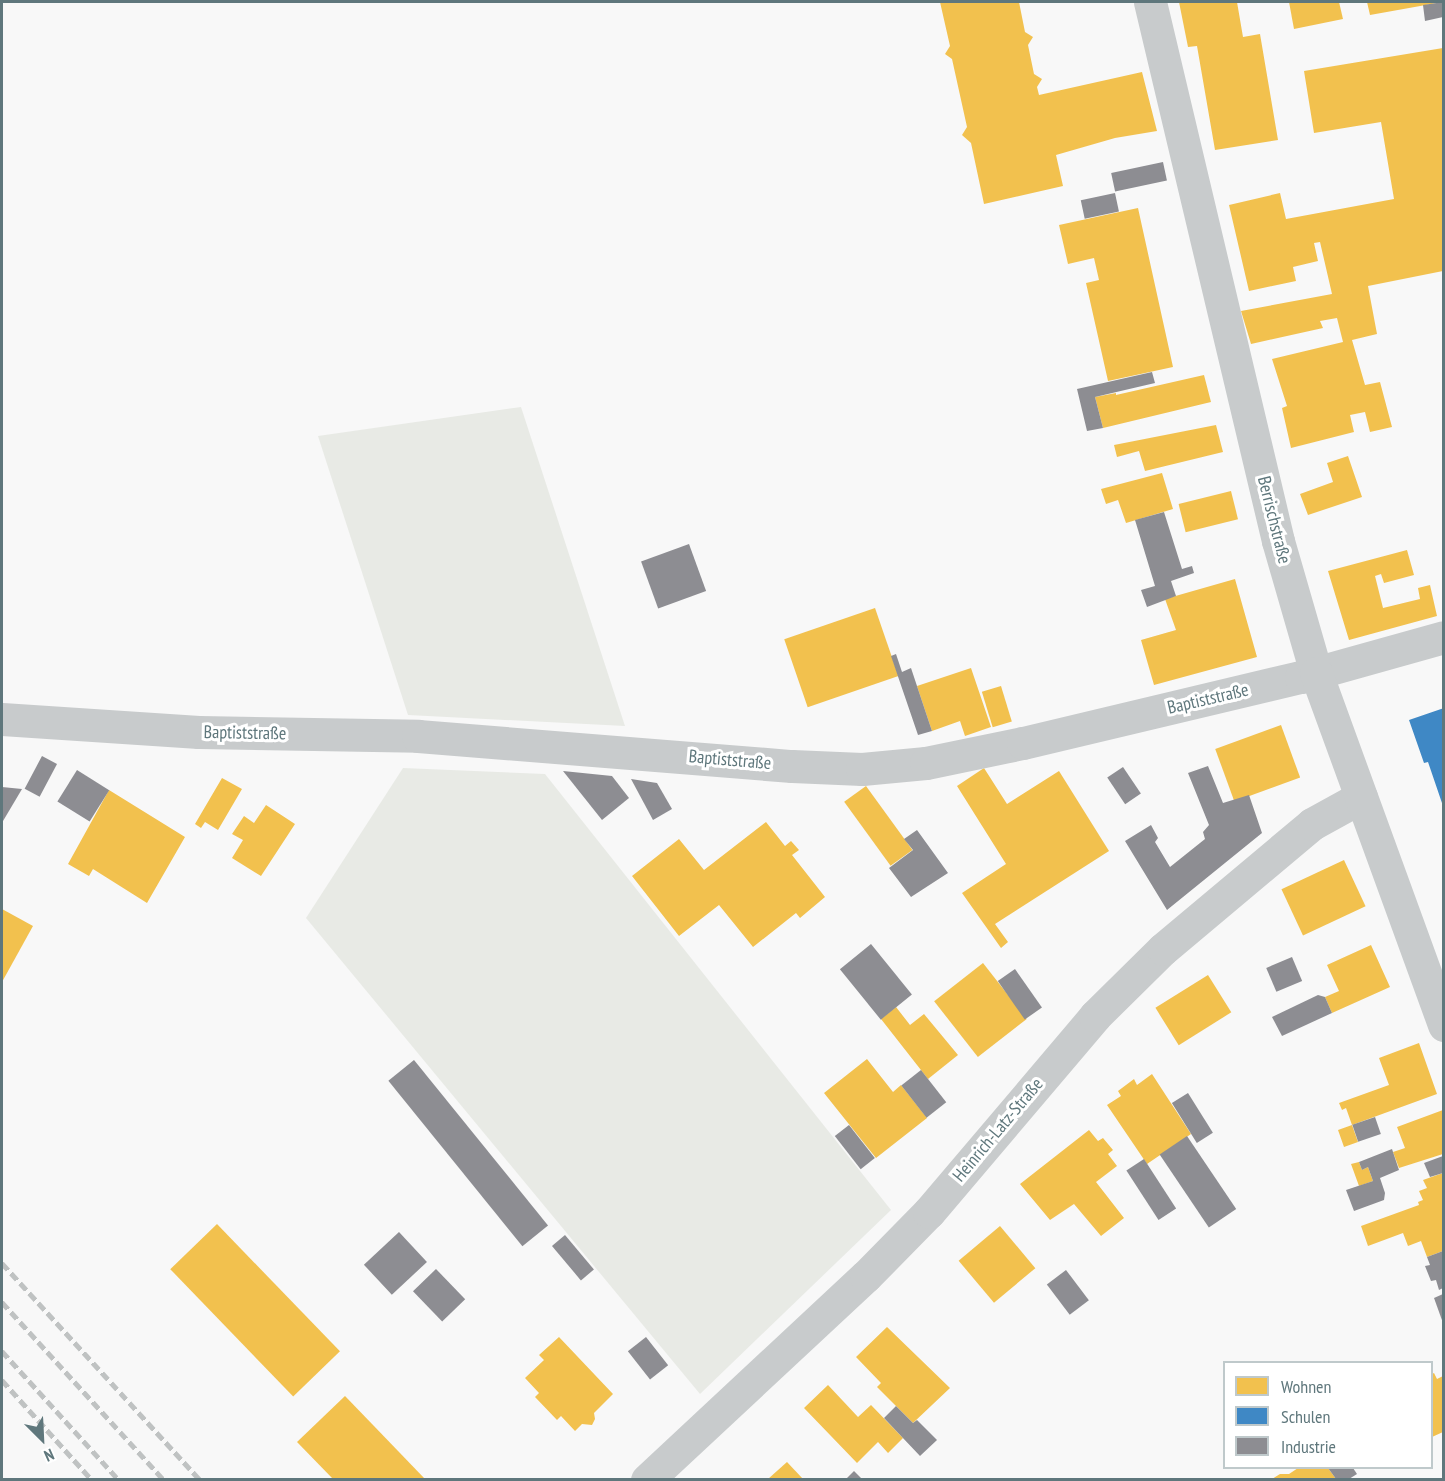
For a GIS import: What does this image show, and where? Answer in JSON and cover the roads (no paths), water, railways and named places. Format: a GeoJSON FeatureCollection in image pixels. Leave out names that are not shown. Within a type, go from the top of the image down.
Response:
{"type":"FeatureCollection","features":[{"type":"Feature","properties":{"kind":"street","name":"Berrischstraße"},"geometry":{"type":"LineString","coordinates":[[1150,2],[1278,541],[1316,673],[1443,1025]]}},
{"type":"Feature","properties":{"kind":"street","name":"Baptiststraße"},"geometry":{"type":"LineString","coordinates":[[2,719],[199,732],[418,736],[862,769],[926,763],[1023,743],[1316,673],[1443,638]]}},
{"type":"Feature","properties":{"kind":"street","name":"Heinrich-Latz-Straße"},"geometry":{"type":"LineString","coordinates":[[647,1479],[866,1276],[914,1228],[1095,1016],[1163,949],[1312,824],[1361,797]]}},
{"type":"Feature","properties":{"kind":"railway"},"geometry":{"type":"LineString","coordinates":[[2,1263],[200,1480]]}},
{"type":"Feature","properties":{"kind":"railway"},"geometry":{"type":"LineString","coordinates":[[2,1302],[164,1480]]}},
{"type":"Feature","properties":{"kind":"railway"},"geometry":{"type":"LineString","coordinates":[[2,1351],[119,1480]]}},
{"type":"Feature","properties":{"kind":"railway"},"geometry":{"type":"LineString","coordinates":[[2,1380],[92,1480]]}}]}
